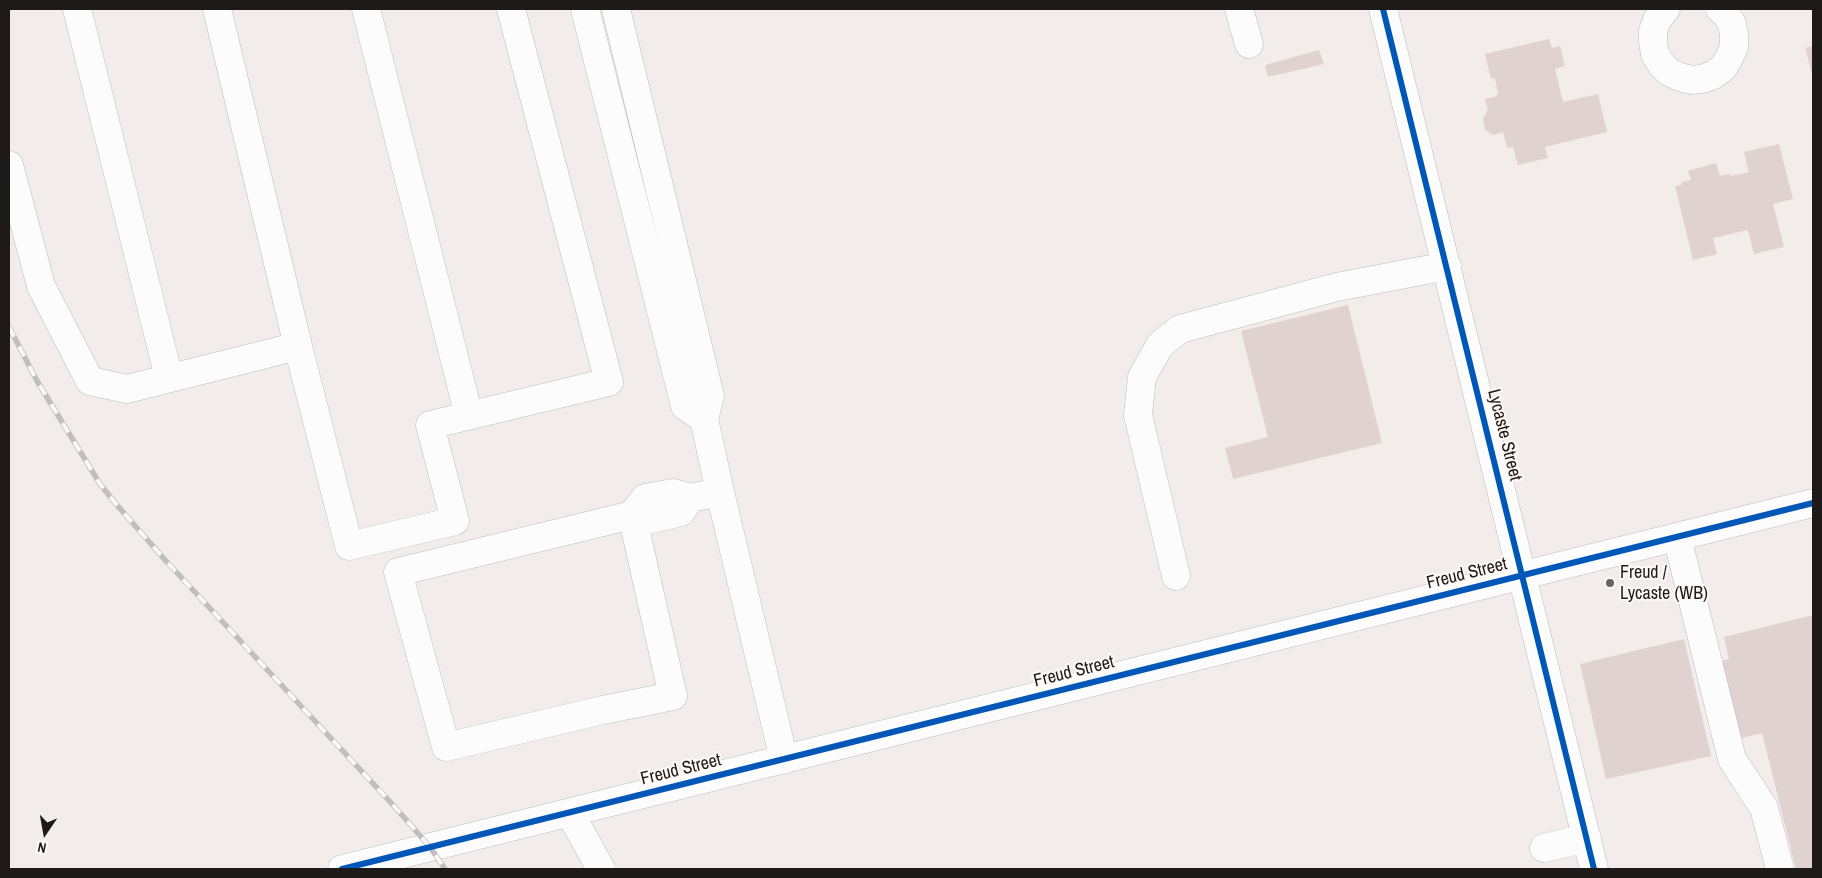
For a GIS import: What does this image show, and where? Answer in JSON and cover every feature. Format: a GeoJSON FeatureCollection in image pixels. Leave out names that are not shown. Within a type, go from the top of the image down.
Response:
{"type":"FeatureCollection","features":[{"type":"Feature","properties":{"kind":"street"},"geometry":{"type":"LineString","coordinates":[[77,9],[169,378]]}},
{"type":"Feature","properties":{"kind":"street"},"geometry":{"type":"LineString","coordinates":[[217,9],[298,346],[349,546],[455,521],[430,425],[609,382],[511,9]]}},
{"type":"Feature","properties":{"kind":"street"},"geometry":{"type":"LineString","coordinates":[[366,9],[469,416]]}},
{"type":"Feature","properties":{"kind":"street"},"geometry":{"type":"LineString","coordinates":[[586,9],[685,406],[704,419]]}},
{"type":"Feature","properties":{"kind":"street"},"geometry":{"type":"LineString","coordinates":[[616,9],[710,396],[704,419],[784,760]]}},
{"type":"Feature","properties":{"kind":"street"},"geometry":{"type":"LineString","coordinates":[[1239,9],[1249,44]]}},
{"type":"Feature","properties":{"kind":"street","name":"Lycaste Street"},"geometry":{"type":"LineString","coordinates":[[1383,9],[1594,869]]}},
{"type":"Feature","properties":{"kind":"street"},"geometry":{"type":"LineString","coordinates":[[1666,9],[1657,20],[1653,31],[1652,42],[1655,54],[1669,72],[1691,80],[1714,75],[1723,68],[1734,47],[1732,24],[1726,14],[1720,9]]}},
{"type":"Feature","properties":{"kind":"street"},"geometry":{"type":"LineString","coordinates":[[9,165],[40,286],[90,381],[126,389],[298,346]]}},
{"type":"Feature","properties":{"kind":"street"},"geometry":{"type":"LineString","coordinates":[[1176,576],[1138,415],[1142,377],[1160,345],[1180,329],[1337,287],[1446,266]]}},
{"type":"Feature","properties":{"kind":"street"},"geometry":{"type":"LineString","coordinates":[[632,514],[673,696],[603,710],[446,747],[398,572],[632,514],[647,520],[681,512],[690,498],[720,492]]}},
{"type":"Feature","properties":{"kind":"street","name":"Freud Street"},"geometry":{"type":"LineString","coordinates":[[342,869],[1813,503]]}},
{"type":"Feature","properties":{"kind":"street"},"geometry":{"type":"LineString","coordinates":[[1677,537],[1732,759],[1764,808],[1780,869]]}},
{"type":"Feature","properties":{"kind":"street"},"geometry":{"type":"LineString","coordinates":[[570,813],[601,869]]}},
{"type":"Feature","properties":{"kind":"street"},"geometry":{"type":"LineString","coordinates":[[1544,848],[1587,838]]}},
{"type":"Feature","properties":{"kind":"building"},"geometry":{"type":"Polygon","coordinates":[[[1549,39],[1552,48],[1560,46],[1565,66],[1555,69],[1563,102],[1598,94],[1607,132],[1545,147],[1548,158],[1518,165],[1513,147],[1507,148],[1503,132],[1493,135],[1485,130],[1483,118],[1488,110],[1485,99],[1495,97],[1498,93],[1495,78],[1491,79],[1485,54],[1549,39]]]}},
{"type":"Feature","properties":{"kind":"building"},"geometry":{"type":"Polygon","coordinates":[[[1813,46],[1813,77],[1805,48],[1813,46]]]}},
{"type":"Feature","properties":{"kind":"building"},"geometry":{"type":"Polygon","coordinates":[[[1319,50],[1324,64],[1268,77],[1265,65],[1319,50]]]}},
{"type":"Feature","properties":{"kind":"building"},"geometry":{"type":"Polygon","coordinates":[[[1779,144],[1793,199],[1773,204],[1784,247],[1754,254],[1748,230],[1713,238],[1717,254],[1693,260],[1675,186],[1691,180],[1688,171],[1716,163],[1720,176],[1729,174],[1731,176],[1749,172],[1744,152],[1779,144]]]}},
{"type":"Feature","properties":{"kind":"building"},"geometry":{"type":"Polygon","coordinates":[[[1348,305],[1382,443],[1233,479],[1225,448],[1268,437],[1241,331],[1348,305]]]}},
{"type":"Feature","properties":{"kind":"building"},"geometry":{"type":"Polygon","coordinates":[[[1813,615],[1813,869],[1796,869],[1762,733],[1738,739],[1719,662],[1729,659],[1724,637],[1813,615]]]}},
{"type":"Feature","properties":{"kind":"building"},"geometry":{"type":"Polygon","coordinates":[[[1684,639],[1711,756],[1606,779],[1580,664],[1684,639]]]}},
{"type":"Feature","properties":{"kind":"railway"},"geometry":{"type":"LineString","coordinates":[[9,327],[37,381],[100,484],[116,504],[166,561],[394,806],[430,847],[445,869]]}},
{"type":"Feature","properties":{"kind":"cycle path"},"geometry":{"type":"LineString","coordinates":[[1383,9],[1594,869]]}},
{"type":"Feature","properties":{"kind":"cycle path"},"geometry":{"type":"LineString","coordinates":[[342,869],[1813,503]]}},
{"type":"Feature","properties":{"kind":"place","name":"Freud / Lycaste (WB)"},"geometry":{"type":"Point","coordinates":[1610,583]}}]}
